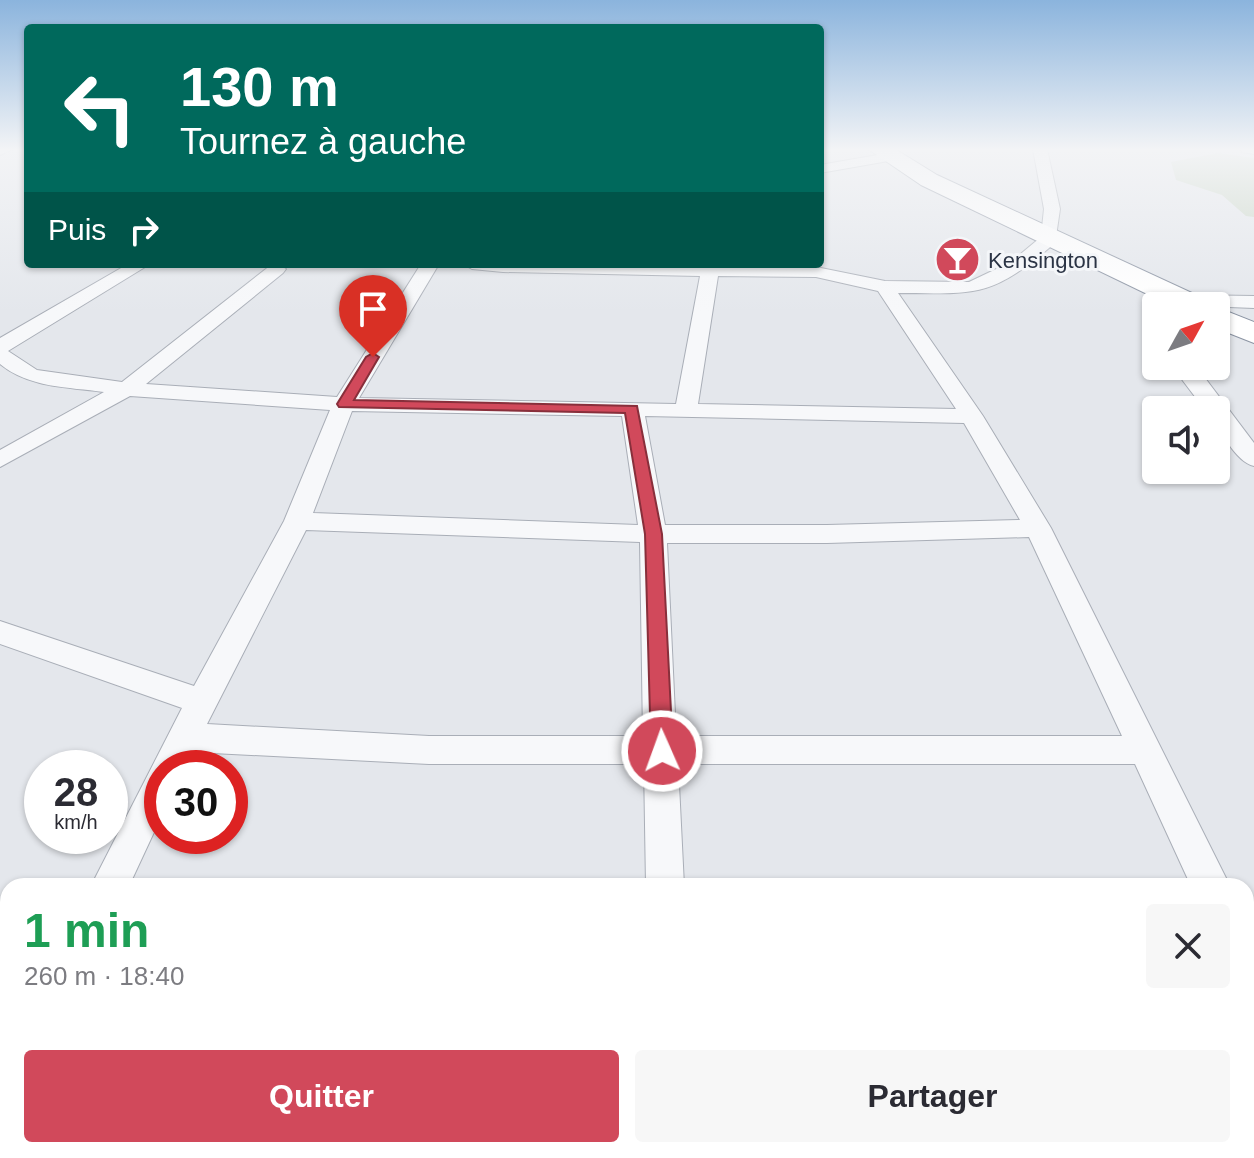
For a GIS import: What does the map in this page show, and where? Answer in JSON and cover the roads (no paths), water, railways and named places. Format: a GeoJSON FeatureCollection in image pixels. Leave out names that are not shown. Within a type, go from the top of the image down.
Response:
{"type":"FeatureCollection","features":[{"type":"Feature","properties":{"kind":"highway"},"geometry":{"type":"LineString","coordinates":[[982,203],[1166,292]]}},
{"type":"Feature","properties":{"kind":"street"},"geometry":{"type":"LineString","coordinates":[[574,268],[816,272],[885,287],[969,288],[985,284],[1062,244],[1051,203]]}},
{"type":"Feature","properties":{"kind":"street"},"geometry":{"type":"LineString","coordinates":[[0,347],[134,268]]}},
{"type":"Feature","properties":{"kind":"street"},"geometry":{"type":"LineString","coordinates":[[176,750],[297,521],[344,404],[428,268]]}},
{"type":"Feature","properties":{"kind":"street"},"geometry":{"type":"LineString","coordinates":[[0,460],[126,389],[277,269]]}},
{"type":"Feature","properties":{"kind":"street"},"geometry":{"type":"LineString","coordinates":[[686,410],[710,272]]}},
{"type":"Feature","properties":{"kind":"street"},"geometry":{"type":"LineString","coordinates":[[885,287],[972,416],[1038,528],[1207,878]]}},
{"type":"Feature","properties":{"kind":"street"},"geometry":{"type":"LineString","coordinates":[[1230,303],[1254,302]]}},
{"type":"Feature","properties":{"kind":"street"},"geometry":{"type":"LineString","coordinates":[[0,354],[32,376],[126,389],[344,404],[972,416]]}},
{"type":"Feature","properties":{"kind":"street"},"geometry":{"type":"LineString","coordinates":[[1193,380],[1205,396]]}},
{"type":"Feature","properties":{"kind":"street"},"geometry":{"type":"LineString","coordinates":[[632,409],[653,534],[665,878]]}},
{"type":"Feature","properties":{"kind":"street"},"geometry":{"type":"LineString","coordinates":[[1230,428],[1254,459]]}},
{"type":"Feature","properties":{"kind":"street"},"geometry":{"type":"LineString","coordinates":[[297,521],[653,534],[827,534],[1038,528]]}},
{"type":"Feature","properties":{"kind":"street"},"geometry":{"type":"LineString","coordinates":[[0,632],[199,701]]}},
{"type":"Feature","properties":{"kind":"street"},"geometry":{"type":"LineString","coordinates":[[182,737],[429,750],[1146,750]]}},
{"type":"Feature","properties":{"kind":"street"},"geometry":{"type":"LineString","coordinates":[[114,878],[144,815]]}},
{"type":"Feature","properties":{"kind":"place","name":"Kensington"},"geometry":{"type":"Point","coordinates":[957,260]}}]}
